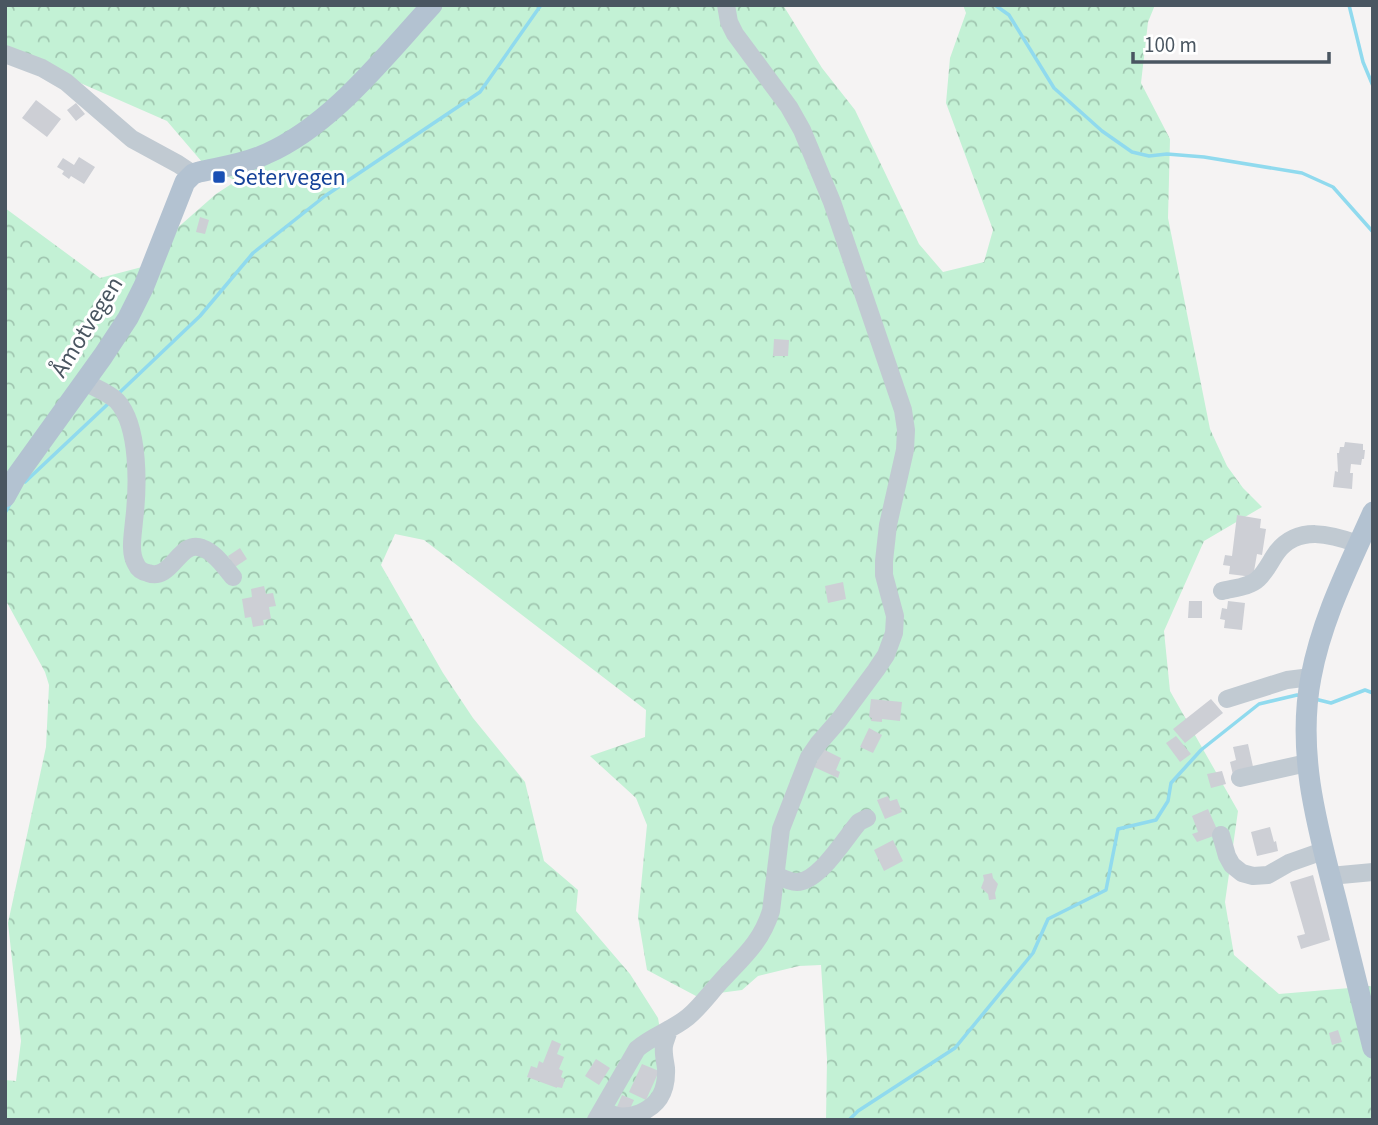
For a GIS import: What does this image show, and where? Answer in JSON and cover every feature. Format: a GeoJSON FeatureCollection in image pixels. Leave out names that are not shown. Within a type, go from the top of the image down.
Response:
{"type":"FeatureCollection","features":[{"type":"Feature","properties":{"kind":"main road"},"geometry":{"type":"LineString","coordinates":[[193,174],[264,155],[302,135],[332,110],[432,5]]}},
{"type":"Feature","properties":{"kind":"main road","name":"Åmotvegen"},"geometry":{"type":"LineString","coordinates":[[5,497],[16,477],[85,382],[132,311],[181,190],[193,174]]}},
{"type":"Feature","properties":{"kind":"main road"},"geometry":{"type":"LineString","coordinates":[[1373,512],[1323,627],[1309,692],[1306,735],[1307,763],[1323,851],[1373,1048]]}},
{"type":"Feature","properties":{"kind":"street"},"geometry":{"type":"LineString","coordinates":[[670,1030],[664,1049],[666,1080],[657,1103],[643,1112],[624,1118],[599,1115],[637,1049],[670,1030],[695,1011],[758,940],[767,924],[782,829],[809,757],[876,670],[886,655],[894,633],[895,616],[884,575],[884,561],[888,525],[905,450],[903,410],[832,202],[802,130],[789,107],[735,34],[729,22],[726,5]]}},
{"type":"Feature","properties":{"kind":"street"},"geometry":{"type":"LineString","coordinates":[[5,54],[42,68],[66,82],[132,139],[193,174]]}},
{"type":"Feature","properties":{"kind":"street"},"geometry":{"type":"LineString","coordinates":[[85,382],[117,401],[129,423],[136,463],[137,494],[132,543],[134,561],[139,568],[146,573],[160,574],[190,547],[200,547],[212,554],[233,577]]}},
{"type":"Feature","properties":{"kind":"street"},"geometry":{"type":"LineString","coordinates":[[1222,591],[1252,583],[1260,578],[1279,550],[1298,536],[1324,534],[1358,544]]}},
{"type":"Feature","properties":{"kind":"street"},"geometry":{"type":"LineString","coordinates":[[1227,699],[1287,680],[1309,692]]}},
{"type":"Feature","properties":{"kind":"street"},"geometry":{"type":"LineString","coordinates":[[1240,778],[1307,763]]}},
{"type":"Feature","properties":{"kind":"street"},"geometry":{"type":"LineString","coordinates":[[776,875],[794,882],[809,879],[820,870],[859,822],[867,818]]}},
{"type":"Feature","properties":{"kind":"street"},"geometry":{"type":"LineString","coordinates":[[1221,835],[1227,856],[1233,865],[1242,873],[1253,876],[1268,875],[1289,863],[1323,851]]}},
{"type":"Feature","properties":{"kind":"street"},"geometry":{"type":"LineString","coordinates":[[1330,876],[1373,872]]}},
{"type":"Feature","properties":{"kind":"green space"},"geometry":{"type":"Polygon","coordinates":[[[5,5],[783,5],[822,68],[855,110],[919,244],[943,272],[984,262],[993,230],[946,103],[950,58],[966,13],[963,5],[1155,5],[1148,22],[1141,83],[1170,139],[1168,218],[1210,429],[1227,466],[1243,488],[1262,507],[1204,541],[1164,631],[1170,691],[1238,811],[1225,902],[1234,955],[1279,994],[1373,986],[1373,1120],[826,1120],[827,1059],[821,965],[799,966],[758,976],[742,990],[696,996],[647,970],[638,917],[647,825],[636,798],[590,756],[645,737],[646,710],[424,540],[395,534],[381,565],[443,673],[473,718],[525,782],[544,861],[578,890],[576,911],[630,974],[658,1018],[666,1064],[647,1120],[5,1120],[5,1080],[16,1081],[21,1041],[8,923],[46,747],[49,685],[45,672],[5,599],[5,208],[100,278],[161,262],[175,230],[216,194],[236,181],[202,162],[167,121],[5,50],[5,5]]]}},
{"type":"Feature","properties":{"kind":"building"},"geometry":{"type":"Polygon","coordinates":[[[36,100],[61,119],[47,137],[22,118],[36,100]]]}},
{"type":"Feature","properties":{"kind":"building"},"geometry":{"type":"Polygon","coordinates":[[[76,103],[85,114],[76,121],[67,110],[76,103]]]}},
{"type":"Feature","properties":{"kind":"building"},"geometry":{"type":"Polygon","coordinates":[[[79,157],[95,167],[84,184],[71,176],[69,179],[62,174],[64,171],[57,167],[63,158],[74,165],[79,157]]]}},
{"type":"Feature","properties":{"kind":"building"},"geometry":{"type":"Polygon","coordinates":[[[200,217],[209,220],[205,234],[196,232],[200,217]]]}},
{"type":"Feature","properties":{"kind":"building"},"geometry":{"type":"Polygon","coordinates":[[[774,339],[789,340],[788,356],[773,356],[774,339]]]}},
{"type":"Feature","properties":{"kind":"building"},"geometry":{"type":"Polygon","coordinates":[[[1345,442],[1363,444],[1365,450],[1361,465],[1351,464],[1352,489],[1333,487],[1335,471],[1338,472],[1337,453],[1340,447],[1344,447],[1345,442]]]}},
{"type":"Feature","properties":{"kind":"building"},"geometry":{"type":"Polygon","coordinates":[[[1237,515],[1261,519],[1260,528],[1266,529],[1262,555],[1257,554],[1253,577],[1229,574],[1230,566],[1223,565],[1225,555],[1232,556],[1237,515]]]}},
{"type":"Feature","properties":{"kind":"building"},"geometry":{"type":"Polygon","coordinates":[[[240,548],[247,559],[235,567],[228,556],[240,548]]]}},
{"type":"Feature","properties":{"kind":"building"},"geometry":{"type":"Polygon","coordinates":[[[843,582],[846,599],[828,603],[825,586],[843,582]]]}},
{"type":"Feature","properties":{"kind":"building"},"geometry":{"type":"Polygon","coordinates":[[[264,586],[266,594],[273,593],[276,606],[269,607],[271,619],[263,620],[264,625],[253,627],[251,617],[245,618],[242,599],[252,597],[251,589],[264,586]]]}},
{"type":"Feature","properties":{"kind":"building"},"geometry":{"type":"Polygon","coordinates":[[[1189,601],[1202,601],[1202,618],[1188,618],[1189,601]]]}},
{"type":"Feature","properties":{"kind":"building"},"geometry":{"type":"Polygon","coordinates":[[[1228,601],[1245,603],[1242,630],[1224,628],[1225,620],[1220,619],[1222,608],[1227,609],[1228,601]]]}},
{"type":"Feature","properties":{"kind":"building"},"geometry":{"type":"Polygon","coordinates":[[[871,699],[902,702],[900,721],[871,721],[871,699]]]}},
{"type":"Feature","properties":{"kind":"building"},"geometry":{"type":"Polygon","coordinates":[[[1211,699],[1223,713],[1185,743],[1173,729],[1211,699]]]}},
{"type":"Feature","properties":{"kind":"building"},"geometry":{"type":"Polygon","coordinates":[[[869,728],[882,735],[873,753],[860,747],[869,728]]]}},
{"type":"Feature","properties":{"kind":"building"},"geometry":{"type":"Polygon","coordinates":[[[1176,736],[1191,754],[1180,762],[1166,743],[1176,736]]]}},
{"type":"Feature","properties":{"kind":"building"},"geometry":{"type":"Polygon","coordinates":[[[1248,744],[1254,771],[1233,775],[1230,762],[1236,760],[1233,747],[1248,744]]]}},
{"type":"Feature","properties":{"kind":"building"},"geometry":{"type":"Polygon","coordinates":[[[823,749],[841,758],[836,770],[840,772],[838,778],[814,767],[823,749]]]}},
{"type":"Feature","properties":{"kind":"building"},"geometry":{"type":"Polygon","coordinates":[[[1222,771],[1226,784],[1211,788],[1207,774],[1222,771]]]}},
{"type":"Feature","properties":{"kind":"building"},"geometry":{"type":"Polygon","coordinates":[[[888,796],[890,801],[897,799],[902,812],[885,819],[877,800],[888,796]]]}},
{"type":"Feature","properties":{"kind":"building"},"geometry":{"type":"Polygon","coordinates":[[[1208,809],[1219,834],[1197,842],[1192,834],[1198,832],[1192,816],[1208,809]]]}},
{"type":"Feature","properties":{"kind":"building"},"geometry":{"type":"Polygon","coordinates":[[[1270,827],[1278,851],[1257,856],[1251,832],[1270,827]]]}},
{"type":"Feature","properties":{"kind":"building"},"geometry":{"type":"Polygon","coordinates":[[[893,840],[903,861],[884,871],[874,850],[893,840]]]}},
{"type":"Feature","properties":{"kind":"building"},"geometry":{"type":"Polygon","coordinates":[[[992,873],[998,884],[996,899],[989,900],[988,894],[981,888],[983,875],[992,873]]]}},
{"type":"Feature","properties":{"kind":"building"},"geometry":{"type":"Polygon","coordinates":[[[1313,875],[1330,940],[1301,949],[1297,936],[1305,934],[1290,882],[1313,875]]]}},
{"type":"Feature","properties":{"kind":"building"},"geometry":{"type":"Polygon","coordinates":[[[1338,1030],[1342,1042],[1332,1045],[1329,1033],[1338,1030]]]}},
{"type":"Feature","properties":{"kind":"building"},"geometry":{"type":"Polygon","coordinates":[[[552,1040],[561,1044],[557,1054],[564,1057],[559,1069],[563,1071],[561,1077],[565,1079],[562,1088],[527,1077],[531,1066],[537,1068],[539,1061],[543,1063],[552,1040]]]}},
{"type":"Feature","properties":{"kind":"building"},"geometry":{"type":"Polygon","coordinates":[[[596,1059],[610,1068],[599,1085],[585,1076],[596,1059]]]}},
{"type":"Feature","properties":{"kind":"building"},"geometry":{"type":"Polygon","coordinates":[[[642,1064],[659,1071],[646,1100],[629,1092],[642,1064]]]}},
{"type":"Feature","properties":{"kind":"building"},"geometry":{"type":"Polygon","coordinates":[[[622,1095],[634,1100],[628,1113],[617,1107],[622,1095]]]}},
{"type":"Feature","properties":{"kind":"waterway"},"geometry":{"type":"LineString","coordinates":[[117,395],[200,316],[253,253],[325,196],[480,92],[541,5]]}},
{"type":"Feature","properties":{"kind":"waterway"},"geometry":{"type":"LineString","coordinates":[[995,5],[1009,15],[1054,88],[1102,131],[1132,152],[1149,156],[1167,154],[1204,157],[1302,173],[1333,187],[1373,232]]}},
{"type":"Feature","properties":{"kind":"waterway"},"geometry":{"type":"LineString","coordinates":[[1349,5],[1363,62],[1373,86]]}},
{"type":"Feature","properties":{"kind":"waterway"},"geometry":{"type":"LineString","coordinates":[[25,482],[109,403]]}},
{"type":"Feature","properties":{"kind":"waterway"},"geometry":{"type":"LineString","coordinates":[[5,513],[11,502]]}},
{"type":"Feature","properties":{"kind":"waterway"},"geometry":{"type":"LineString","coordinates":[[1315,699],[1331,703],[1365,690],[1373,693]]}},
{"type":"Feature","properties":{"kind":"waterway"},"geometry":{"type":"LineString","coordinates":[[849,1120],[858,1111],[955,1048],[1033,953],[1048,919],[1106,890],[1118,829],[1156,820],[1168,801],[1171,783],[1201,750],[1259,704],[1301,696]]}},
{"type":"Feature","properties":{"kind":"place","name":"Setervegen"},"geometry":{"type":"Point","coordinates":[219,177]}}]}
